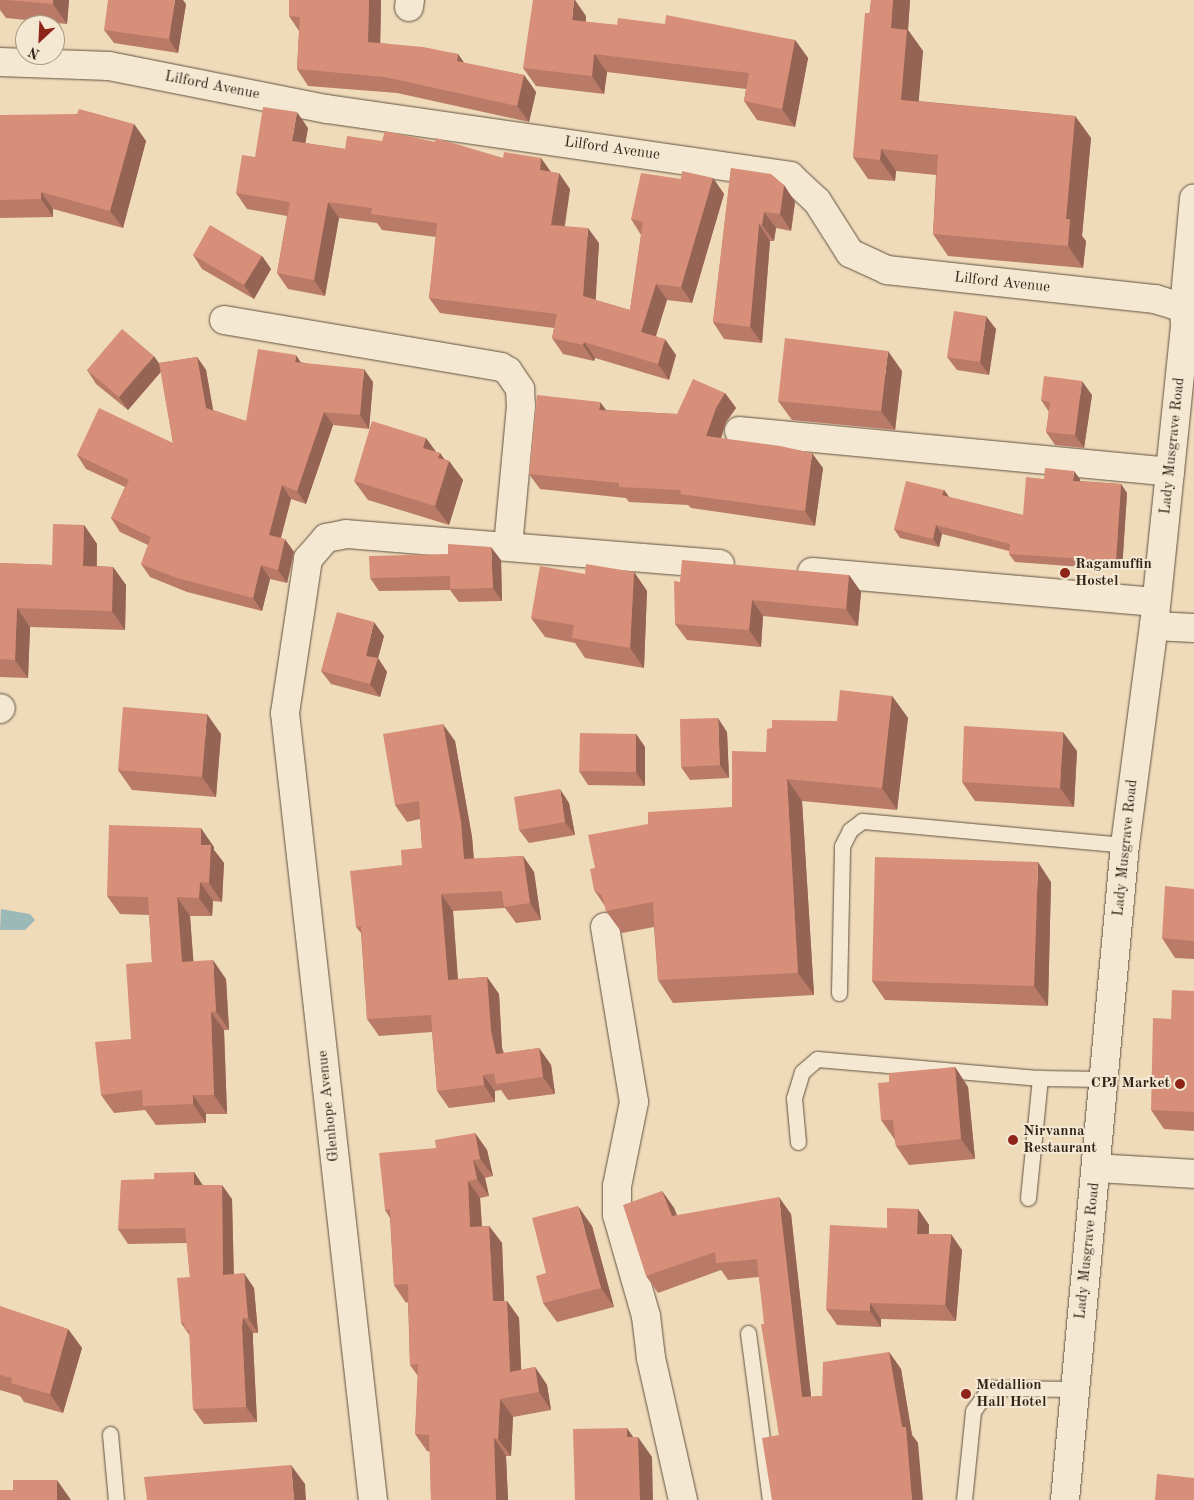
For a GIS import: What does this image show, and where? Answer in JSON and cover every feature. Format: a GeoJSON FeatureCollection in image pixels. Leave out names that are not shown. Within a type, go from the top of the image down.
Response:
{"type":"FeatureCollection","features":[{"type":"Feature","properties":{"kind":"street","name":"Lilford Avenue"},"geometry":{"type":"LineString","coordinates":[[0,62],[109,66],[327,108],[790,176],[817,201],[850,253],[887,270],[1155,299],[1188,320]]}},
{"type":"Feature","properties":{"kind":"street","name":"Lady Musgrave Road"},"geometry":{"type":"LineString","coordinates":[[1066,1500],[1125,845],[1155,614],[1188,320],[1194,198]]}},
{"type":"Feature","properties":{"kind":"street"},"geometry":{"type":"LineString","coordinates":[[224,320],[501,367],[508,371],[520,389],[520,406],[508,545]]}},
{"type":"Feature","properties":{"kind":"street"},"geometry":{"type":"LineString","coordinates":[[739,431],[1170,472]]}},
{"type":"Feature","properties":{"kind":"street","name":"Glenhope Avenue"},"geometry":{"type":"LineString","coordinates":[[373,1500],[285,713],[308,559],[326,538],[346,534],[508,545],[744,566]]}},
{"type":"Feature","properties":{"kind":"street"},"geometry":{"type":"LineString","coordinates":[[783,569],[1155,614],[1194,628]]}},
{"type":"Feature","properties":{"kind":"street"},"geometry":{"type":"LineString","coordinates":[[605,927],[634,1102],[617,1186],[617,1215],[646,1316],[683,1500]]}},
{"type":"Feature","properties":{"kind":"street"},"geometry":{"type":"LineString","coordinates":[[1096,1168],[1194,1174]]}},
{"type":"Feature","properties":{"kind":"lane"},"geometry":{"type":"LineString","coordinates":[[839,993],[842,846],[850,830],[862,821],[1125,845]]}},
{"type":"Feature","properties":{"kind":"lane"},"geometry":{"type":"LineString","coordinates":[[798,1142],[794,1098],[802,1072],[817,1059],[1040,1078],[1104,1079]]}},
{"type":"Feature","properties":{"kind":"lane"},"geometry":{"type":"LineString","coordinates":[[1028,1198],[1040,1078]]}},
{"type":"Feature","properties":{"kind":"lane"},"geometry":{"type":"LineString","coordinates":[[748,1333],[770,1500]]}},
{"type":"Feature","properties":{"kind":"lane"},"geometry":{"type":"LineString","coordinates":[[964,1500],[973,1411],[990,1388],[1075,1389]]}},
{"type":"Feature","properties":{"kind":"lane"},"geometry":{"type":"LineString","coordinates":[[110,1434],[116,1500]]}},
{"type":"Feature","properties":{"kind":"water"},"geometry":{"type":"Polygon","coordinates":[[[1,909],[30,914],[35,920],[25,930],[0,930],[1,909]]]}},
{"type":"Feature","properties":{"kind":"building"},"geometry":{"type":"Polygon","coordinates":[[[6,0],[53,0],[53,4],[6,0]]]}},
{"type":"Feature","properties":{"kind":"building"},"geometry":{"type":"Polygon","coordinates":[[[108,0],[175,0],[169,39],[104,30],[108,0]]]}},
{"type":"Feature","properties":{"kind":"building"},"geometry":{"type":"Polygon","coordinates":[[[289,0],[369,0],[368,42],[423,47],[458,54],[457,61],[524,75],[517,106],[385,77],[297,69],[300,17],[289,16],[289,0]]]}},
{"type":"Feature","properties":{"kind":"building"},"geometry":{"type":"Polygon","coordinates":[[[533,0],[574,0],[572,20],[617,25],[618,18],[665,24],[666,15],[795,40],[782,109],[744,101],[749,73],[594,54],[592,76],[523,68],[533,0]]]}},
{"type":"Feature","properties":{"kind":"building"},"geometry":{"type":"Polygon","coordinates":[[[871,0],[893,0],[891,28],[907,30],[901,100],[1075,116],[1066,219],[1070,219],[1068,246],[933,234],[938,155],[881,149],[880,160],[853,157],[865,13],[870,13],[871,0]]]}},
{"type":"Feature","properties":{"kind":"building"},"geometry":{"type":"Polygon","coordinates":[[[263,107],[297,112],[292,141],[345,149],[347,136],[382,141],[385,131],[435,142],[436,138],[503,158],[504,152],[541,158],[540,170],[559,173],[551,225],[588,228],[583,296],[630,310],[643,222],[631,219],[641,173],[681,179],[682,171],[713,178],[681,287],[656,284],[641,332],[665,339],[658,364],[584,342],[583,345],[552,338],[557,314],[429,298],[437,223],[371,214],[372,208],[328,202],[314,280],[277,273],[290,202],[236,193],[242,155],[255,157],[263,107]]]}},
{"type":"Feature","properties":{"kind":"building"},"geometry":{"type":"Polygon","coordinates":[[[79,109],[134,124],[110,211],[41,192],[41,199],[0,200],[0,115],[77,114],[79,109]]]}},
{"type":"Feature","properties":{"kind":"building"},"geometry":{"type":"Polygon","coordinates":[[[731,168],[771,174],[784,185],[780,214],[764,212],[762,225],[759,224],[750,327],[713,322],[731,168]]]}},
{"type":"Feature","properties":{"kind":"building"},"geometry":{"type":"Polygon","coordinates":[[[210,225],[262,256],[244,285],[193,255],[210,225]]]}},
{"type":"Feature","properties":{"kind":"building"},"geometry":{"type":"Polygon","coordinates":[[[954,311],[986,316],[980,362],[947,357],[954,311]]]}},
{"type":"Feature","properties":{"kind":"building"},"geometry":{"type":"Polygon","coordinates":[[[122,329],[154,356],[119,397],[87,370],[122,329]]]}},
{"type":"Feature","properties":{"kind":"building"},"geometry":{"type":"Polygon","coordinates":[[[785,338],[888,351],[881,411],[778,401],[785,338]]]}},
{"type":"Feature","properties":{"kind":"building"},"geometry":{"type":"Polygon","coordinates":[[[258,349],[296,355],[295,362],[364,369],[360,415],[324,412],[297,491],[282,485],[269,535],[285,539],[278,570],[261,565],[253,598],[177,578],[141,564],[151,537],[111,518],[129,480],[77,455],[99,408],[173,443],[159,363],[197,357],[206,408],[246,421],[258,349]]]}},
{"type":"Feature","properties":{"kind":"building"},"geometry":{"type":"Polygon","coordinates":[[[1044,376],[1082,381],[1075,435],[1046,432],[1050,402],[1041,400],[1044,376]]]}},
{"type":"Feature","properties":{"kind":"building"},"geometry":{"type":"Polygon","coordinates":[[[693,379],[725,393],[716,408],[706,436],[780,446],[812,453],[805,511],[680,494],[681,490],[619,487],[619,483],[529,474],[537,395],[600,402],[599,410],[677,414],[693,379]]]}},
{"type":"Feature","properties":{"kind":"building"},"geometry":{"type":"Polygon","coordinates":[[[372,421],[426,438],[423,448],[440,453],[438,458],[449,461],[435,506],[354,481],[372,421]]]}},
{"type":"Feature","properties":{"kind":"building"},"geometry":{"type":"Polygon","coordinates":[[[1045,468],[1074,471],[1073,481],[1121,484],[1116,561],[1009,554],[1010,544],[936,525],[933,539],[894,529],[906,481],[944,490],[942,495],[1023,515],[1026,477],[1044,479],[1045,468]]]}},
{"type":"Feature","properties":{"kind":"building"},"geometry":{"type":"Polygon","coordinates":[[[53,524],[84,525],[83,566],[113,567],[112,611],[17,608],[15,660],[0,659],[0,563],[52,565],[53,524]]]}},
{"type":"Feature","properties":{"kind":"building"},"geometry":{"type":"Polygon","coordinates":[[[448,544],[491,547],[493,588],[450,589],[450,576],[370,578],[369,556],[448,554],[448,544]]]}},
{"type":"Feature","properties":{"kind":"building"},"geometry":{"type":"Polygon","coordinates":[[[682,560],[849,575],[846,609],[752,600],[749,630],[675,624],[674,581],[680,582],[682,560]]]}},
{"type":"Feature","properties":{"kind":"building"},"geometry":{"type":"Polygon","coordinates":[[[586,564],[634,572],[630,648],[572,638],[574,625],[531,618],[540,566],[585,574],[586,564]]]}},
{"type":"Feature","properties":{"kind":"building"},"geometry":{"type":"Polygon","coordinates":[[[337,612],[374,622],[366,656],[378,658],[370,684],[321,671],[337,612]]]}},
{"type":"Feature","properties":{"kind":"building"},"geometry":{"type":"Polygon","coordinates":[[[840,690],[892,696],[882,788],[787,779],[798,973],[658,980],[653,902],[606,911],[602,895],[594,890],[590,869],[595,868],[588,835],[648,824],[648,812],[732,807],[732,751],[766,752],[767,729],[772,728],[772,720],[837,721],[840,690]]]}},
{"type":"Feature","properties":{"kind":"building"},"geometry":{"type":"Polygon","coordinates":[[[123,707],[207,714],[202,777],[118,770],[123,707]]]}},
{"type":"Feature","properties":{"kind":"building"},"geometry":{"type":"Polygon","coordinates":[[[718,718],[720,765],[681,767],[680,719],[718,718]]]}},
{"type":"Feature","properties":{"kind":"building"},"geometry":{"type":"Polygon","coordinates":[[[443,724],[461,821],[464,859],[523,856],[530,903],[504,907],[502,891],[441,894],[448,980],[487,977],[491,1031],[496,1054],[539,1048],[543,1077],[496,1084],[494,1073],[483,1075],[484,1085],[437,1091],[431,1015],[367,1019],[361,926],[356,927],[350,871],[402,865],[401,850],[422,848],[419,801],[395,805],[383,734],[443,724]]]}},
{"type":"Feature","properties":{"kind":"building"},"geometry":{"type":"Polygon","coordinates":[[[964,726],[1063,732],[1060,788],[962,782],[964,726]]]}},
{"type":"Feature","properties":{"kind":"building"},"geometry":{"type":"Polygon","coordinates":[[[580,733],[636,734],[636,772],[579,771],[580,733]]]}},
{"type":"Feature","properties":{"kind":"building"},"geometry":{"type":"Polygon","coordinates":[[[560,789],[565,822],[519,830],[514,797],[560,789]]]}},
{"type":"Feature","properties":{"kind":"building"},"geometry":{"type":"Polygon","coordinates":[[[109,825],[201,828],[201,845],[211,845],[209,883],[200,882],[199,898],[177,897],[182,962],[213,960],[216,1011],[211,1012],[214,1095],[193,1095],[193,1104],[143,1106],[142,1090],[101,1095],[95,1042],[131,1039],[126,964],[152,962],[148,897],[107,896],[109,825]]]}},
{"type":"Feature","properties":{"kind":"building"},"geometry":{"type":"Polygon","coordinates":[[[875,857],[1038,862],[1034,986],[872,981],[875,857]]]}},
{"type":"Feature","properties":{"kind":"building"},"geometry":{"type":"Polygon","coordinates":[[[1165,886],[1194,889],[1194,941],[1162,938],[1165,886]]]}},
{"type":"Feature","properties":{"kind":"building"},"geometry":{"type":"Polygon","coordinates":[[[1172,990],[1194,991],[1194,1112],[1151,1110],[1153,1018],[1171,1019],[1172,990]]]}},
{"type":"Feature","properties":{"kind":"building"},"geometry":{"type":"Polygon","coordinates":[[[955,1067],[961,1139],[896,1146],[893,1120],[881,1120],[878,1083],[889,1082],[889,1073],[955,1067]]]}},
{"type":"Feature","properties":{"kind":"building"},"geometry":{"type":"Polygon","coordinates":[[[475,1133],[480,1159],[473,1160],[477,1179],[468,1181],[470,1227],[489,1226],[493,1301],[507,1301],[510,1372],[535,1367],[539,1392],[500,1399],[498,1439],[494,1438],[496,1500],[431,1500],[429,1435],[415,1434],[418,1364],[410,1365],[408,1284],[394,1285],[390,1209],[385,1210],[379,1153],[436,1148],[435,1140],[475,1133]]]}},
{"type":"Feature","properties":{"kind":"building"},"geometry":{"type":"Polygon","coordinates":[[[194,1172],[194,1185],[222,1185],[223,1275],[244,1273],[248,1318],[243,1318],[242,1327],[246,1407],[193,1409],[189,1330],[185,1330],[184,1323],[181,1323],[177,1278],[190,1277],[185,1228],[118,1229],[121,1180],[154,1179],[154,1173],[194,1172]]]}},
{"type":"Feature","properties":{"kind":"building"},"geometry":{"type":"Polygon","coordinates":[[[662,1191],[672,1216],[779,1197],[802,1397],[822,1396],[823,1362],[889,1352],[902,1427],[906,1427],[912,1500],[772,1500],[762,1438],[779,1435],[761,1324],[764,1324],[757,1259],[716,1263],[715,1252],[646,1276],[623,1205],[662,1191]]]}},
{"type":"Feature","properties":{"kind":"building"},"geometry":{"type":"Polygon","coordinates":[[[578,1206],[601,1288],[543,1303],[536,1276],[546,1273],[532,1218],[578,1206]]]}},
{"type":"Feature","properties":{"kind":"building"},"geometry":{"type":"Polygon","coordinates":[[[887,1208],[918,1209],[917,1234],[951,1234],[945,1305],[870,1303],[870,1311],[826,1309],[830,1225],[887,1228],[887,1208]]]}},
{"type":"Feature","properties":{"kind":"building"},"geometry":{"type":"Polygon","coordinates":[[[0,1306],[68,1329],[50,1394],[11,1383],[12,1378],[0,1375],[0,1306]]]}},
{"type":"Feature","properties":{"kind":"building"},"geometry":{"type":"Polygon","coordinates":[[[627,1428],[627,1437],[638,1437],[640,1500],[575,1500],[573,1429],[627,1428]]]}},
{"type":"Feature","properties":{"kind":"building"},"geometry":{"type":"Polygon","coordinates":[[[291,1465],[294,1500],[147,1500],[144,1477],[291,1465]]]}},
{"type":"Feature","properties":{"kind":"building"},"geometry":{"type":"Polygon","coordinates":[[[1157,1474],[1194,1478],[1194,1500],[1155,1500],[1157,1474]]]}},
{"type":"Feature","properties":{"kind":"building"},"geometry":{"type":"Polygon","coordinates":[[[13,1480],[57,1480],[57,1500],[0,1500],[0,1490],[13,1490],[13,1480]]]}},
{"type":"Feature","properties":{"kind":"place","name":"Ragamuffin Hostel"},"geometry":{"type":"Point","coordinates":[1065,573]}},
{"type":"Feature","properties":{"kind":"place","name":"CPJ Market"},"geometry":{"type":"Point","coordinates":[1180,1084]}},
{"type":"Feature","properties":{"kind":"place","name":"Nirvanna Restaurant"},"geometry":{"type":"Point","coordinates":[1013,1140]}},
{"type":"Feature","properties":{"kind":"place","name":"Medallion Hall Hotel"},"geometry":{"type":"Point","coordinates":[966,1394]}}]}
